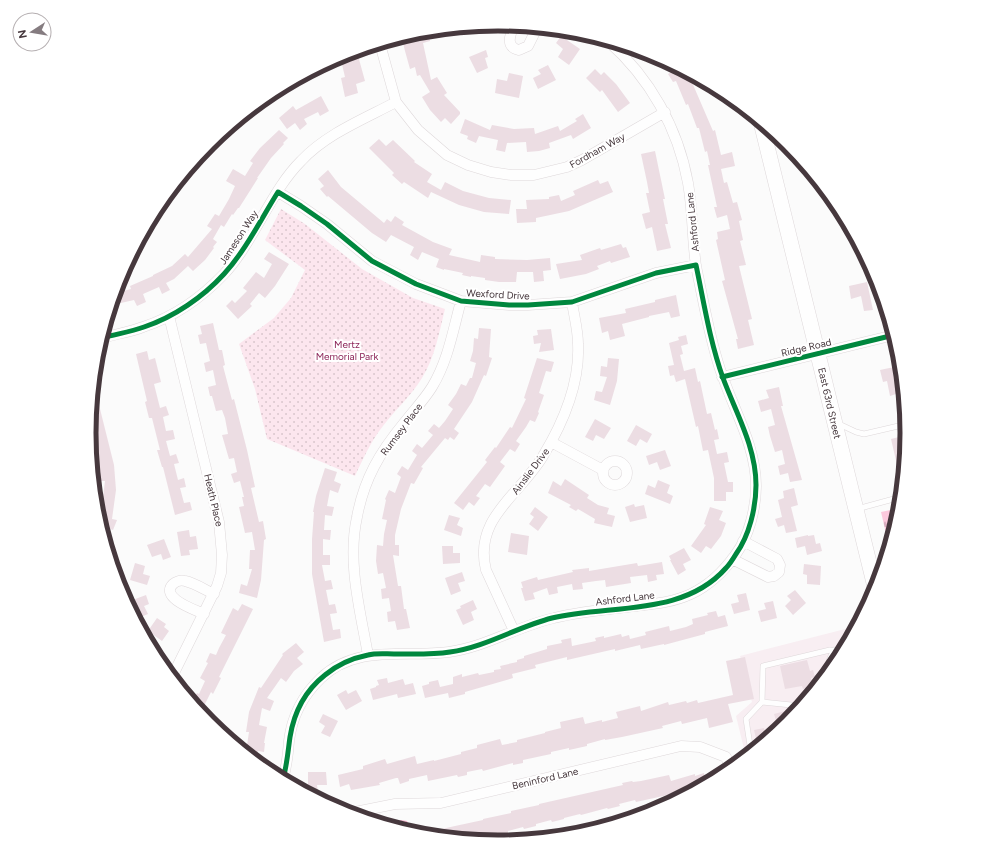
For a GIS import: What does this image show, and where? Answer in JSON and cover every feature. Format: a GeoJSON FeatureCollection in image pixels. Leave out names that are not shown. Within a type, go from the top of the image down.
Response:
{"type":"FeatureCollection","features":[{"type":"Feature","properties":{"kind":"main road","name":"East 63rd Street"},"geometry":{"type":"LineString","coordinates":[[764,131],[873,579]]}},
{"type":"Feature","properties":{"kind":"street"},"geometry":{"type":"LineString","coordinates":[[512,32],[509,43],[513,48],[519,50],[528,46],[535,33]]}},
{"type":"Feature","properties":{"kind":"street","name":"Ashford Lane"},"geometry":{"type":"LineString","coordinates":[[284,773],[288,759],[291,732],[297,710],[304,698],[320,679],[340,665],[368,655],[423,655],[449,652],[476,646],[533,624],[571,614],[667,602],[682,598],[699,590],[712,581],[726,568],[740,548],[746,534],[755,499],[755,470],[747,439],[722,376],[705,311],[696,265],[691,204],[687,177],[682,158],[665,112],[638,72],[616,48]]}},
{"type":"Feature","properties":{"kind":"street","name":"Fordham Way"},"geometry":{"type":"LineString","coordinates":[[381,49],[396,102],[418,130],[447,155],[481,169],[511,175],[534,175],[566,167],[582,160],[665,112]]}},
{"type":"Feature","properties":{"kind":"street","name":"Jameson Way"},"geometry":{"type":"LineString","coordinates":[[108,336],[144,327],[169,316],[200,296],[224,273],[239,255],[284,180],[302,159],[320,144],[342,130],[396,102]]}},
{"type":"Feature","properties":{"kind":"street","name":"Wexford Drive"},"geometry":{"type":"LineString","coordinates":[[278,192],[327,224],[372,261],[416,284],[461,301],[509,305],[572,302],[656,273],[696,265]]}},
{"type":"Feature","properties":{"kind":"street","name":"Rumsey Place"},"geometry":{"type":"LineString","coordinates":[[368,655],[356,584],[353,556],[356,518],[361,498],[382,450],[432,388],[449,347],[461,301]]}},
{"type":"Feature","properties":{"kind":"street","name":"Ainslie Drive"},"geometry":{"type":"LineString","coordinates":[[514,631],[486,570],[484,560],[484,541],[492,521],[542,458],[551,442],[570,397],[577,371],[578,343],[572,302]]}},
{"type":"Feature","properties":{"kind":"street","name":"Heath Place"},"geometry":{"type":"LineString","coordinates":[[169,316],[221,533],[222,555],[221,573],[214,594],[175,671]]}},
{"type":"Feature","properties":{"kind":"street","name":"Ridge Road"},"geometry":{"type":"LineString","coordinates":[[722,376],[889,336]]}},
{"type":"Feature","properties":{"kind":"street"},"geometry":{"type":"LineString","coordinates":[[551,442],[604,470]]}},
{"type":"Feature","properties":{"kind":"street"},"geometry":{"type":"LineString","coordinates":[[732,559],[768,577],[774,576],[779,572],[780,565],[777,559],[743,541]]}},
{"type":"Feature","properties":{"kind":"street"},"geometry":{"type":"LineString","coordinates":[[204,614],[177,602],[171,593],[172,584],[184,580],[214,594]]}},
{"type":"Feature","properties":{"kind":"street","name":"Beninford Lane"},"geometry":{"type":"LineString","coordinates":[[361,811],[396,804],[440,803],[682,746],[700,747],[726,757],[728,763]]}},
{"type":"Feature","properties":{"kind":"lane"},"geometry":{"type":"LineString","coordinates":[[834,422],[864,434],[900,426]]}},
{"type":"Feature","properties":{"kind":"lane"},"geometry":{"type":"LineString","coordinates":[[856,509],[895,499]]}},
{"type":"Feature","properties":{"kind":"lane"},"geometry":{"type":"LineString","coordinates":[[830,661],[834,650]]}},
{"type":"Feature","properties":{"kind":"lane"},"geometry":{"type":"LineString","coordinates":[[750,746],[746,719],[762,702],[763,666],[834,650]]}},
{"type":"Feature","properties":{"kind":"lane"},"geometry":{"type":"LineString","coordinates":[[762,702],[794,705]]}},
{"type":"Feature","properties":{"kind":"shaded area"},"geometry":{"type":"Polygon","coordinates":[[[850,628],[833,656],[801,698],[764,735],[744,751],[736,716],[752,702],[740,656],[850,628]]]}},
{"type":"Feature","properties":{"kind":"shaded area"},"geometry":{"type":"Polygon","coordinates":[[[401,820],[407,821],[409,824],[398,822],[401,820]]]}},
{"type":"Feature","properties":{"kind":"green space","name":"Mertz Memorial Park"},"geometry":{"type":"Polygon","coordinates":[[[281,209],[305,224],[362,269],[413,298],[445,309],[436,345],[422,378],[379,432],[355,476],[267,439],[255,389],[239,344],[274,318],[291,298],[305,270],[265,240],[281,209]]]}},
{"type":"Feature","properties":{"kind":"green space"},"geometry":{"type":"Polygon","coordinates":[[[893,509],[887,537],[881,512],[893,509]]]}},
{"type":"Feature","properties":{"kind":"building"},"geometry":{"type":"Polygon","coordinates":[[[561,36],[580,49],[569,65],[558,57],[563,49],[556,43],[561,36]]]}},
{"type":"Feature","properties":{"kind":"building"},"geometry":{"type":"Polygon","coordinates":[[[429,37],[430,41],[423,43],[431,80],[437,77],[447,93],[444,95],[460,112],[451,124],[445,118],[441,122],[430,110],[422,97],[430,92],[420,75],[417,76],[415,67],[410,69],[403,43],[429,37]]]}},
{"type":"Feature","properties":{"kind":"building"},"geometry":{"type":"Polygon","coordinates":[[[486,50],[488,57],[485,58],[488,68],[477,73],[469,57],[486,50]]]}},
{"type":"Feature","properties":{"kind":"building"},"geometry":{"type":"Polygon","coordinates":[[[358,56],[365,81],[356,84],[358,93],[345,97],[341,78],[345,77],[342,63],[358,56]]]}},
{"type":"Feature","properties":{"kind":"building"},"geometry":{"type":"Polygon","coordinates":[[[548,65],[556,80],[538,89],[533,78],[541,74],[538,70],[548,65]]]}},
{"type":"Feature","properties":{"kind":"building"},"geometry":{"type":"Polygon","coordinates":[[[595,69],[601,75],[604,72],[616,84],[630,103],[618,112],[602,90],[600,92],[586,78],[595,69]]]}},
{"type":"Feature","properties":{"kind":"building"},"geometry":{"type":"Polygon","coordinates":[[[673,71],[691,80],[713,131],[715,130],[721,155],[732,152],[735,166],[721,169],[724,183],[727,182],[733,203],[737,202],[742,220],[739,221],[743,240],[740,241],[746,265],[739,266],[752,319],[748,320],[754,345],[738,349],[736,339],[738,339],[722,281],[725,280],[716,240],[718,239],[717,232],[730,229],[727,215],[717,218],[714,207],[717,207],[708,165],[710,165],[707,151],[705,152],[699,128],[697,128],[688,104],[686,105],[676,81],[673,82],[668,74],[673,71]]]}},
{"type":"Feature","properties":{"kind":"building"},"geometry":{"type":"Polygon","coordinates":[[[509,73],[523,76],[519,98],[495,93],[497,79],[507,81],[509,73]]]}},
{"type":"Feature","properties":{"kind":"building"},"geometry":{"type":"Polygon","coordinates":[[[321,96],[329,111],[320,116],[318,112],[304,119],[307,124],[300,130],[295,123],[287,129],[279,118],[293,106],[296,110],[321,96]]]}},
{"type":"Feature","properties":{"kind":"building"},"geometry":{"type":"Polygon","coordinates":[[[583,114],[591,128],[573,139],[571,135],[549,143],[550,148],[539,151],[527,152],[526,142],[507,143],[505,152],[496,150],[498,140],[479,136],[476,143],[467,139],[468,136],[460,133],[465,119],[490,130],[492,125],[514,129],[534,128],[535,134],[558,126],[560,131],[577,121],[575,119],[583,114]]]}},
{"type":"Feature","properties":{"kind":"building"},"geometry":{"type":"Polygon","coordinates":[[[279,130],[288,138],[257,178],[239,208],[233,215],[232,214],[224,227],[221,225],[213,239],[217,242],[205,260],[193,271],[188,266],[174,279],[166,283],[170,290],[162,294],[159,287],[143,294],[146,302],[137,306],[134,300],[118,304],[123,291],[131,289],[130,286],[172,266],[185,254],[188,257],[212,229],[207,226],[215,214],[219,216],[229,199],[235,186],[226,181],[233,169],[245,176],[253,163],[250,161],[260,148],[279,130]]]}},
{"type":"Feature","properties":{"kind":"building"},"geometry":{"type":"Polygon","coordinates":[[[379,139],[386,146],[393,140],[415,161],[414,162],[432,174],[427,182],[441,190],[445,182],[463,191],[489,198],[511,200],[509,214],[484,212],[459,205],[431,192],[428,198],[404,182],[402,184],[392,175],[394,173],[369,148],[379,139]]]}},
{"type":"Feature","properties":{"kind":"building"},"geometry":{"type":"Polygon","coordinates":[[[655,151],[665,199],[663,199],[668,224],[665,224],[671,248],[657,251],[652,227],[646,229],[642,214],[650,212],[646,193],[649,193],[641,154],[655,151]]]}},
{"type":"Feature","properties":{"kind":"building"},"geometry":{"type":"Polygon","coordinates":[[[202,161],[192,176],[180,188],[202,161]]]}},
{"type":"Feature","properties":{"kind":"building"},"geometry":{"type":"Polygon","coordinates":[[[328,170],[341,187],[384,223],[387,219],[391,222],[395,216],[404,222],[402,225],[433,242],[452,249],[449,255],[480,262],[481,255],[495,257],[495,259],[527,260],[550,258],[551,270],[543,271],[544,281],[534,282],[533,272],[517,272],[516,282],[499,282],[485,280],[485,278],[462,275],[463,273],[436,267],[439,259],[422,252],[418,260],[410,255],[414,247],[391,235],[386,242],[372,233],[328,196],[327,197],[320,189],[324,186],[318,179],[328,170]]]}},
{"type":"Feature","properties":{"kind":"building"},"geometry":{"type":"Polygon","coordinates":[[[598,180],[600,184],[608,181],[613,192],[569,211],[536,218],[536,222],[517,223],[516,209],[527,209],[526,200],[549,199],[549,197],[559,195],[561,201],[575,195],[573,191],[598,180]]]}},
{"type":"Feature","properties":{"kind":"building"},"geometry":{"type":"Polygon","coordinates":[[[621,244],[623,248],[626,247],[630,257],[611,263],[610,261],[597,266],[599,269],[586,274],[560,279],[556,264],[582,260],[580,255],[600,248],[601,250],[621,244]]]}},
{"type":"Feature","properties":{"kind":"building"},"geometry":{"type":"Polygon","coordinates":[[[269,252],[289,264],[275,286],[265,298],[259,293],[250,304],[252,306],[238,319],[226,306],[232,300],[235,303],[247,291],[243,288],[256,272],[264,278],[272,264],[264,259],[269,252]]]}},
{"type":"Feature","properties":{"kind":"building"},"geometry":{"type":"Polygon","coordinates":[[[867,282],[873,310],[864,311],[861,296],[851,299],[849,286],[867,282]]]}},
{"type":"Feature","properties":{"kind":"building"},"geometry":{"type":"Polygon","coordinates":[[[676,295],[680,316],[671,318],[669,312],[622,324],[625,336],[610,340],[608,331],[602,333],[599,318],[626,313],[625,309],[676,295]]]}},
{"type":"Feature","properties":{"kind":"building"},"geometry":{"type":"Polygon","coordinates":[[[213,323],[219,350],[222,350],[225,365],[223,366],[232,400],[234,399],[247,450],[255,487],[251,488],[259,522],[263,521],[266,539],[264,540],[261,580],[257,598],[239,593],[241,584],[247,586],[252,569],[249,569],[250,550],[255,550],[252,532],[245,533],[239,507],[244,506],[242,497],[244,497],[240,481],[234,483],[231,474],[237,472],[234,458],[229,459],[222,435],[228,434],[225,418],[222,410],[216,411],[212,396],[210,396],[208,387],[216,385],[213,370],[206,372],[204,363],[210,361],[206,343],[200,344],[198,335],[202,334],[200,326],[213,323]]]}},
{"type":"Feature","properties":{"kind":"building"},"geometry":{"type":"Polygon","coordinates":[[[479,328],[491,329],[489,357],[492,358],[486,376],[484,375],[472,402],[454,429],[459,433],[454,440],[450,437],[448,440],[445,438],[421,467],[423,468],[414,484],[411,483],[401,509],[395,535],[395,545],[399,545],[399,556],[393,555],[398,586],[401,586],[404,609],[406,609],[410,628],[397,630],[395,621],[388,622],[387,612],[391,611],[389,598],[382,599],[381,589],[386,588],[383,573],[378,574],[376,561],[377,545],[383,546],[387,520],[382,519],[385,499],[389,490],[395,493],[401,477],[397,474],[402,466],[408,470],[417,455],[412,451],[417,444],[422,448],[433,435],[428,431],[434,424],[439,428],[445,421],[453,409],[448,405],[461,384],[466,386],[470,378],[472,378],[476,363],[470,361],[473,351],[474,338],[478,339],[479,328]]]}},
{"type":"Feature","properties":{"kind":"building"},"geometry":{"type":"Polygon","coordinates":[[[551,329],[554,350],[539,352],[541,343],[534,344],[533,336],[538,335],[537,330],[551,329]]]}},
{"type":"Feature","properties":{"kind":"building"},"geometry":{"type":"Polygon","coordinates":[[[686,335],[688,344],[681,346],[683,354],[680,355],[684,371],[695,368],[698,382],[700,381],[707,414],[711,413],[715,430],[717,429],[719,439],[714,440],[717,454],[727,452],[729,462],[724,463],[728,482],[733,482],[733,492],[726,492],[726,501],[714,501],[714,478],[708,450],[703,451],[698,426],[696,427],[685,379],[676,382],[674,375],[670,376],[668,366],[674,365],[669,343],[679,340],[678,337],[686,335]]]}},
{"type":"Feature","properties":{"kind":"building"},"geometry":{"type":"Polygon","coordinates":[[[147,351],[149,360],[155,358],[161,382],[154,384],[160,408],[166,406],[169,415],[163,417],[166,431],[173,430],[175,439],[166,441],[170,456],[176,454],[179,463],[174,464],[178,480],[184,478],[186,487],[180,488],[184,503],[190,502],[192,510],[175,515],[163,467],[157,450],[160,450],[152,418],[149,418],[145,402],[147,401],[136,354],[147,351]]]}},
{"type":"Feature","properties":{"kind":"building"},"geometry":{"type":"Polygon","coordinates":[[[537,358],[554,362],[551,372],[546,371],[539,393],[544,395],[535,422],[530,420],[516,441],[520,444],[515,452],[510,449],[500,462],[505,466],[490,487],[485,484],[476,496],[480,498],[474,506],[469,502],[463,510],[454,503],[487,462],[485,460],[495,447],[496,448],[510,427],[512,428],[526,399],[524,398],[537,358]]]}},
{"type":"Feature","properties":{"kind":"building"},"geometry":{"type":"Polygon","coordinates":[[[608,358],[619,359],[617,381],[610,405],[594,400],[596,391],[602,392],[607,377],[600,376],[601,366],[607,367],[608,358]]]}},
{"type":"Feature","properties":{"kind":"building"},"geometry":{"type":"Polygon","coordinates":[[[894,367],[898,393],[890,396],[887,381],[883,382],[880,370],[894,367]]]}},
{"type":"Feature","properties":{"kind":"building"},"geometry":{"type":"Polygon","coordinates":[[[779,387],[783,406],[781,406],[802,480],[790,482],[788,473],[780,475],[778,466],[785,464],[782,450],[775,452],[770,436],[768,427],[775,425],[771,409],[761,412],[758,401],[769,398],[766,390],[779,387]]]}},
{"type":"Feature","properties":{"kind":"building"},"geometry":{"type":"Polygon","coordinates":[[[98,400],[114,465],[116,490],[112,519],[117,520],[113,530],[108,528],[104,511],[102,497],[103,497],[105,481],[100,481],[97,459],[96,433],[98,400]]]}},
{"type":"Feature","properties":{"kind":"building"},"geometry":{"type":"Polygon","coordinates":[[[595,419],[611,428],[604,439],[596,435],[593,441],[585,437],[595,419]]]}},
{"type":"Feature","properties":{"kind":"building"},"geometry":{"type":"Polygon","coordinates":[[[636,425],[652,434],[647,443],[640,439],[636,446],[627,441],[636,425]]]}},
{"type":"Feature","properties":{"kind":"building"},"geometry":{"type":"Polygon","coordinates":[[[900,437],[899,471],[891,439],[900,437]]]}},
{"type":"Feature","properties":{"kind":"building"},"geometry":{"type":"Polygon","coordinates":[[[665,450],[671,466],[660,470],[657,462],[649,465],[646,456],[665,450]]]}},
{"type":"Feature","properties":{"kind":"building"},"geometry":{"type":"Polygon","coordinates":[[[325,468],[337,472],[334,481],[341,484],[338,493],[330,490],[327,506],[334,507],[332,516],[325,515],[324,530],[331,530],[330,540],[323,539],[323,555],[330,555],[330,565],[322,565],[325,581],[331,580],[333,589],[326,590],[329,605],[335,604],[337,613],[330,614],[333,630],[340,629],[341,638],[324,642],[312,574],[312,539],[313,512],[316,496],[325,468]]]}},
{"type":"Feature","properties":{"kind":"building"},"geometry":{"type":"Polygon","coordinates":[[[565,479],[589,495],[587,498],[598,505],[609,508],[607,514],[615,516],[612,527],[594,523],[595,519],[578,509],[576,511],[569,507],[571,505],[548,493],[553,481],[561,486],[565,479]]]}},
{"type":"Feature","properties":{"kind":"building"},"geometry":{"type":"Polygon","coordinates":[[[658,480],[670,485],[667,493],[673,496],[670,504],[645,494],[648,485],[655,488],[658,480]]]}},
{"type":"Feature","properties":{"kind":"building"},"geometry":{"type":"Polygon","coordinates":[[[794,488],[798,505],[791,507],[797,531],[786,533],[784,525],[778,527],[775,519],[782,517],[778,500],[784,498],[783,491],[794,488]]]}},
{"type":"Feature","properties":{"kind":"building"},"geometry":{"type":"Polygon","coordinates":[[[634,504],[635,507],[644,505],[647,518],[630,522],[625,507],[634,504]]]}},
{"type":"Feature","properties":{"kind":"building"},"geometry":{"type":"Polygon","coordinates":[[[535,507],[548,517],[538,531],[529,524],[534,517],[530,514],[535,507]]]}},
{"type":"Feature","properties":{"kind":"building"},"geometry":{"type":"Polygon","coordinates":[[[710,507],[723,511],[719,520],[726,523],[721,536],[711,549],[706,546],[701,553],[691,546],[706,525],[704,524],[710,507]]]}},
{"type":"Feature","properties":{"kind":"building"},"geometry":{"type":"Polygon","coordinates":[[[449,515],[460,518],[457,525],[463,528],[461,536],[444,530],[449,515]]]}},
{"type":"Feature","properties":{"kind":"building"},"geometry":{"type":"Polygon","coordinates":[[[189,530],[190,537],[196,536],[198,549],[189,550],[190,555],[181,556],[177,532],[189,530]]]}},
{"type":"Feature","properties":{"kind":"building"},"geometry":{"type":"Polygon","coordinates":[[[511,533],[529,536],[527,555],[508,552],[511,533]]]}},
{"type":"Feature","properties":{"kind":"building"},"geometry":{"type":"Polygon","coordinates":[[[814,535],[816,544],[820,543],[822,551],[807,555],[805,546],[797,548],[795,538],[814,535]]]}},
{"type":"Feature","properties":{"kind":"building"},"geometry":{"type":"Polygon","coordinates":[[[164,539],[171,557],[163,560],[161,554],[152,557],[147,545],[164,539]]]}},
{"type":"Feature","properties":{"kind":"building"},"geometry":{"type":"Polygon","coordinates":[[[442,546],[453,546],[453,553],[460,553],[460,563],[443,564],[442,546]]]}},
{"type":"Feature","properties":{"kind":"building"},"geometry":{"type":"Polygon","coordinates":[[[684,548],[691,560],[683,564],[686,570],[678,575],[669,556],[684,548]]]}},
{"type":"Feature","properties":{"kind":"building"},"geometry":{"type":"Polygon","coordinates":[[[662,562],[664,574],[656,575],[657,580],[648,582],[647,575],[630,577],[631,583],[606,587],[605,580],[582,583],[583,589],[573,590],[572,584],[557,587],[558,593],[549,595],[547,588],[533,593],[535,599],[525,601],[521,588],[523,588],[521,582],[537,577],[538,580],[573,572],[572,570],[589,568],[589,571],[637,563],[638,566],[662,562]]]}},
{"type":"Feature","properties":{"kind":"building"},"geometry":{"type":"Polygon","coordinates":[[[135,563],[145,566],[143,574],[150,576],[147,585],[130,580],[135,563]]]}},
{"type":"Feature","properties":{"kind":"building"},"geometry":{"type":"Polygon","coordinates":[[[804,564],[821,566],[820,585],[807,584],[807,575],[803,574],[804,564]]]}},
{"type":"Feature","properties":{"kind":"building"},"geometry":{"type":"Polygon","coordinates":[[[462,572],[465,581],[458,583],[461,591],[451,595],[445,578],[462,572]]]}},
{"type":"Feature","properties":{"kind":"building"},"geometry":{"type":"Polygon","coordinates":[[[795,590],[806,603],[793,615],[785,606],[791,600],[787,596],[795,590]]]}},
{"type":"Feature","properties":{"kind":"building"},"geometry":{"type":"Polygon","coordinates":[[[746,593],[750,610],[734,614],[731,604],[739,602],[737,595],[746,593]]]}},
{"type":"Feature","properties":{"kind":"building"},"geometry":{"type":"Polygon","coordinates":[[[146,595],[149,604],[144,606],[148,614],[141,617],[133,600],[146,595]]]}},
{"type":"Feature","properties":{"kind":"building"},"geometry":{"type":"Polygon","coordinates":[[[473,600],[477,609],[471,612],[474,620],[463,625],[456,610],[461,608],[460,606],[473,600]]]}},
{"type":"Feature","properties":{"kind":"building"},"geometry":{"type":"Polygon","coordinates":[[[773,601],[777,618],[761,622],[758,611],[766,609],[764,603],[773,601]]]}},
{"type":"Feature","properties":{"kind":"building"},"geometry":{"type":"Polygon","coordinates":[[[242,604],[253,609],[219,677],[221,678],[213,694],[211,692],[204,706],[195,697],[197,693],[199,694],[205,681],[200,678],[208,663],[206,662],[210,653],[216,655],[226,635],[221,633],[233,608],[238,611],[242,604]]]}},
{"type":"Feature","properties":{"kind":"building"},"geometry":{"type":"Polygon","coordinates":[[[716,611],[718,617],[725,615],[728,626],[664,645],[641,649],[640,645],[567,660],[567,657],[535,665],[536,668],[512,674],[513,678],[465,692],[465,694],[449,698],[448,693],[425,698],[422,686],[429,684],[429,682],[438,680],[440,687],[453,684],[453,677],[462,674],[462,677],[478,673],[479,675],[494,672],[494,670],[501,669],[500,666],[517,662],[517,660],[524,658],[524,656],[547,649],[547,646],[562,643],[561,640],[571,638],[572,646],[596,641],[595,638],[604,636],[604,638],[621,634],[622,637],[629,635],[630,639],[646,635],[645,632],[669,626],[670,631],[686,627],[693,624],[692,619],[708,615],[707,613],[716,611]]]}},
{"type":"Feature","properties":{"kind":"building"},"geometry":{"type":"Polygon","coordinates":[[[157,618],[166,624],[164,627],[169,631],[162,641],[148,631],[157,618]]]}},
{"type":"Feature","properties":{"kind":"building"},"geometry":{"type":"Polygon","coordinates":[[[296,643],[304,652],[297,658],[303,664],[294,671],[286,682],[281,678],[267,698],[274,701],[270,711],[262,708],[259,725],[267,727],[264,752],[258,751],[257,754],[247,746],[249,732],[246,732],[249,712],[259,687],[261,688],[283,655],[282,654],[296,643]]]}},
{"type":"Feature","properties":{"kind":"building"},"geometry":{"type":"Polygon","coordinates":[[[745,657],[754,699],[728,704],[733,722],[709,728],[707,718],[682,724],[681,721],[662,726],[663,728],[622,737],[605,739],[587,744],[587,746],[569,750],[569,748],[551,752],[551,754],[523,760],[523,763],[513,765],[513,763],[483,771],[482,769],[467,772],[467,775],[458,777],[457,775],[428,781],[427,775],[409,779],[409,781],[400,784],[398,778],[396,778],[379,783],[380,785],[351,790],[349,784],[340,787],[338,775],[363,769],[363,766],[385,759],[387,764],[415,756],[417,764],[434,761],[461,754],[461,752],[477,748],[477,745],[500,739],[502,745],[517,742],[517,740],[561,728],[560,722],[583,717],[585,724],[602,720],[602,722],[618,718],[616,712],[640,706],[641,711],[668,702],[669,705],[697,700],[698,703],[733,695],[726,661],[745,657]]]}},
{"type":"Feature","properties":{"kind":"building"},"geometry":{"type":"Polygon","coordinates":[[[807,660],[810,671],[813,670],[815,677],[811,678],[812,684],[810,687],[803,689],[802,686],[785,689],[780,666],[807,660]]]}},
{"type":"Feature","properties":{"kind":"building"},"geometry":{"type":"Polygon","coordinates":[[[387,678],[388,683],[403,679],[405,685],[413,683],[416,694],[398,698],[397,694],[373,700],[370,689],[379,685],[377,680],[387,678]]]}},
{"type":"Feature","properties":{"kind":"building"},"geometry":{"type":"Polygon","coordinates":[[[346,690],[348,694],[356,690],[362,701],[346,710],[337,695],[346,690]]]}},
{"type":"Feature","properties":{"kind":"building"},"geometry":{"type":"Polygon","coordinates":[[[788,711],[777,723],[774,714],[788,711]]]}},
{"type":"Feature","properties":{"kind":"building"},"geometry":{"type":"Polygon","coordinates":[[[323,714],[338,721],[330,737],[321,733],[325,726],[319,722],[323,714]]]}},
{"type":"Feature","properties":{"kind":"building"},"geometry":{"type":"Polygon","coordinates":[[[764,728],[766,734],[757,741],[754,730],[764,728]]]}},
{"type":"Feature","properties":{"kind":"building"},"geometry":{"type":"Polygon","coordinates":[[[308,772],[326,772],[327,785],[317,785],[318,792],[308,787],[308,772]]]}},
{"type":"Feature","properties":{"kind":"building"},"geometry":{"type":"Polygon","coordinates":[[[704,773],[705,777],[678,793],[636,802],[635,800],[619,804],[620,806],[580,814],[552,822],[551,820],[536,824],[536,826],[524,829],[523,827],[508,831],[508,834],[505,835],[472,834],[437,830],[511,813],[511,811],[539,804],[623,785],[622,783],[641,781],[669,775],[671,781],[695,774],[695,776],[704,773]]]}},
{"type":"Feature","properties":{"kind":"cycle path"},"geometry":{"type":"LineString","coordinates":[[108,336],[144,327],[166,318],[207,291],[232,265],[253,234],[278,192],[327,224],[372,261],[416,284],[461,301],[509,305],[572,302],[656,273],[696,265],[714,350],[723,378],[749,444],[755,471],[756,494],[751,521],[745,539],[729,565],[709,584],[689,595],[667,602],[552,618],[526,626],[476,646],[450,652],[429,654],[374,654],[362,656],[345,662],[330,671],[318,681],[302,702],[294,719],[284,773]]}},
{"type":"Feature","properties":{"kind":"cycle path"},"geometry":{"type":"LineString","coordinates":[[722,377],[889,336]]}}]}
